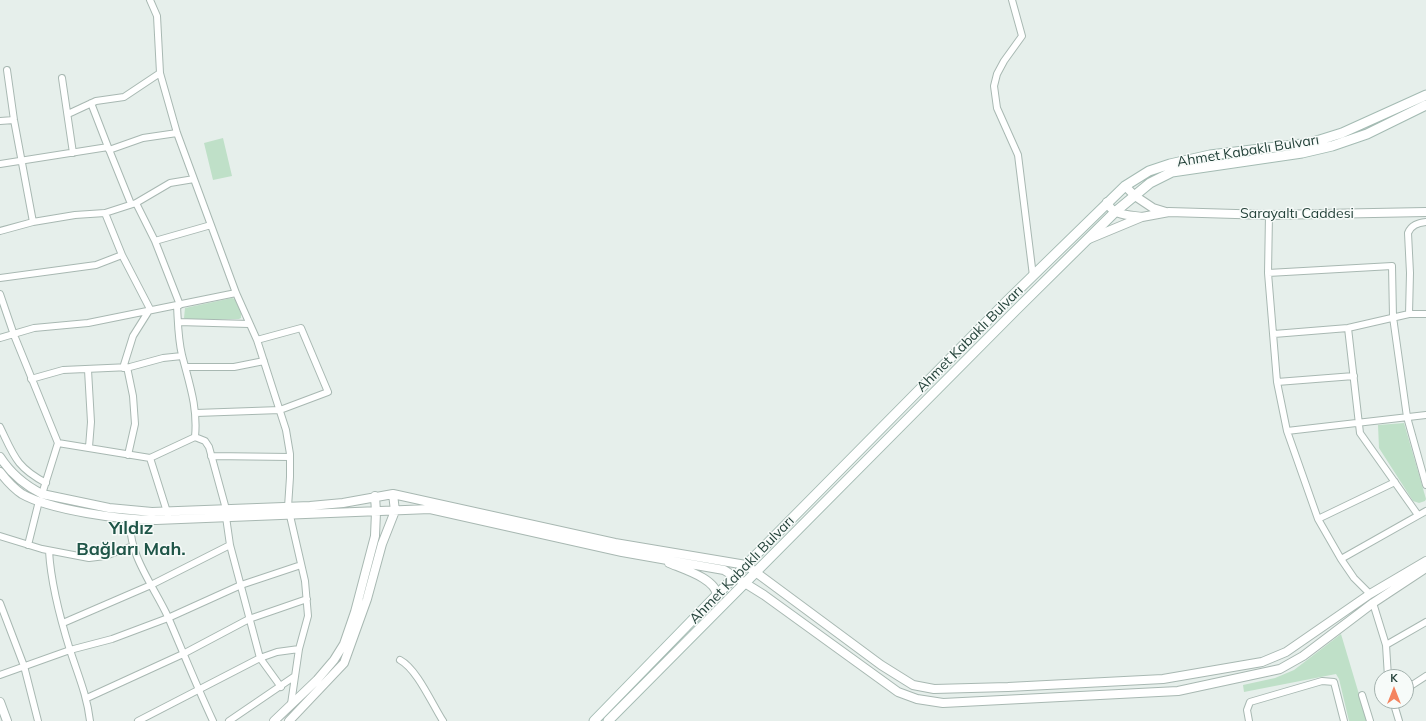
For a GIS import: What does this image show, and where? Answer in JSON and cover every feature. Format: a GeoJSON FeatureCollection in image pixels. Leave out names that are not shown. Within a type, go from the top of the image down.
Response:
{"type":"FeatureCollection","features":[{"type":"Feature","properties":{"kind":"main road","name":"Ahmet Kabaklı Bulvarı"},"geometry":{"type":"LineString","coordinates":[[594,721],[717,596],[746,564],[1107,202],[1125,186],[1149,172],[1170,164],[1210,155],[1310,143],[1342,133],[1426,95]]}},
{"type":"Feature","properties":{"kind":"main road","name":"Ahmet Kabaklı Bulvarı"},"geometry":{"type":"LineString","coordinates":[[608,721],[1016,310],[1116,212],[1150,183],[1172,172],[1302,153],[1332,146],[1367,134],[1426,105]]}},
{"type":"Feature","properties":{"kind":"street"},"geometry":{"type":"LineString","coordinates":[[150,0],[156,16],[160,73],[177,133],[236,293],[257,340],[286,430],[290,457],[288,511],[305,581],[308,616],[299,649],[291,704]]}},
{"type":"Feature","properties":{"kind":"street"},"geometry":{"type":"LineString","coordinates":[[1012,0],[1022,36],[1004,61],[997,74],[994,86],[997,108],[1018,155],[1033,276]]}},
{"type":"Feature","properties":{"kind":"street"},"geometry":{"type":"LineString","coordinates":[[7,70],[14,120],[33,222]]}},
{"type":"Feature","properties":{"kind":"street"},"geometry":{"type":"LineString","coordinates":[[68,114],[91,103],[124,97],[160,73]]}},
{"type":"Feature","properties":{"kind":"street"},"geometry":{"type":"LineString","coordinates":[[62,78],[73,153]]}},
{"type":"Feature","properties":{"kind":"street"},"geometry":{"type":"LineString","coordinates":[[91,103],[108,148],[134,203],[155,241],[178,306],[178,322],[182,356],[186,367],[196,414],[195,437]]}},
{"type":"Feature","properties":{"kind":"street"},"geometry":{"type":"LineString","coordinates":[[0,121],[14,120]]}},
{"type":"Feature","properties":{"kind":"street"},"geometry":{"type":"LineString","coordinates":[[0,164],[108,148],[143,138],[177,133]]}},
{"type":"Feature","properties":{"kind":"street"},"geometry":{"type":"LineString","coordinates":[[0,231],[33,222],[75,215],[104,213],[134,203],[170,183],[194,179]]}},
{"type":"Feature","properties":{"kind":"street"},"geometry":{"type":"LineString","coordinates":[[1125,186],[1135,196],[1153,208],[1169,212]]}},
{"type":"Feature","properties":{"kind":"street"},"geometry":{"type":"LineString","coordinates":[[1107,202],[1108,206],[1116,212],[1142,217]]}},
{"type":"Feature","properties":{"kind":"street"},"geometry":{"type":"LineString","coordinates":[[1089,239],[1142,217],[1169,212]]}},
{"type":"Feature","properties":{"kind":"street","name":"Sarayaltı Caddesi"},"geometry":{"type":"LineString","coordinates":[[1169,212],[1269,215],[1426,212]]}},
{"type":"Feature","properties":{"kind":"street"},"geometry":{"type":"LineString","coordinates":[[104,213],[122,255],[150,309]]}},
{"type":"Feature","properties":{"kind":"street"},"geometry":{"type":"LineString","coordinates":[[1269,215],[1268,272],[1277,382],[1287,432],[1318,519],[1341,559],[1354,578],[1370,594]]}},
{"type":"Feature","properties":{"kind":"street"},"geometry":{"type":"LineString","coordinates":[[1409,314],[1410,273],[1408,233],[1417,223],[1426,222]]}},
{"type":"Feature","properties":{"kind":"street"},"geometry":{"type":"LineString","coordinates":[[155,241],[211,225]]}},
{"type":"Feature","properties":{"kind":"street"},"geometry":{"type":"LineString","coordinates":[[0,278],[96,265],[122,255]]}},
{"type":"Feature","properties":{"kind":"street"},"geometry":{"type":"LineString","coordinates":[[1268,272],[1392,266],[1392,317],[1407,417],[1426,485]]}},
{"type":"Feature","properties":{"kind":"street"},"geometry":{"type":"LineString","coordinates":[[0,338],[34,328],[88,323],[150,309],[178,306],[236,293]]}},
{"type":"Feature","properties":{"kind":"street"},"geometry":{"type":"LineString","coordinates":[[0,294],[13,334],[58,443],[28,545]]}},
{"type":"Feature","properties":{"kind":"street"},"geometry":{"type":"LineString","coordinates":[[128,455],[135,424],[134,396],[125,367],[133,336],[150,309]]}},
{"type":"Feature","properties":{"kind":"street"},"geometry":{"type":"LineString","coordinates":[[1274,334],[1348,328],[1392,317],[1409,314],[1426,314]]}},
{"type":"Feature","properties":{"kind":"street"},"geometry":{"type":"LineString","coordinates":[[178,322],[249,324]]}},
{"type":"Feature","properties":{"kind":"street"},"geometry":{"type":"LineString","coordinates":[[196,414],[280,410],[328,392],[301,328],[257,340]]}},
{"type":"Feature","properties":{"kind":"street"},"geometry":{"type":"LineString","coordinates":[[1348,328],[1360,433],[1418,515]]}},
{"type":"Feature","properties":{"kind":"street"},"geometry":{"type":"LineString","coordinates":[[31,379],[62,370],[88,370],[125,367],[163,358],[182,356]]}},
{"type":"Feature","properties":{"kind":"street"},"geometry":{"type":"LineString","coordinates":[[186,367],[234,368],[264,361]]}},
{"type":"Feature","properties":{"kind":"street"},"geometry":{"type":"LineString","coordinates":[[88,370],[92,422],[89,447]]}},
{"type":"Feature","properties":{"kind":"street"},"geometry":{"type":"LineString","coordinates":[[1277,382],[1354,376]]}},
{"type":"Feature","properties":{"kind":"street"},"geometry":{"type":"LineString","coordinates":[[1287,432],[1426,414]]}},
{"type":"Feature","properties":{"kind":"street"},"geometry":{"type":"LineString","coordinates":[[0,427],[16,460],[29,474],[46,483]]}},
{"type":"Feature","properties":{"kind":"street"},"geometry":{"type":"LineString","coordinates":[[58,443],[150,458],[195,437],[205,441],[209,447],[226,513],[230,545],[260,658],[281,687]]}},
{"type":"Feature","properties":{"kind":"street"},"geometry":{"type":"LineString","coordinates":[[211,456],[290,457]]}},
{"type":"Feature","properties":{"kind":"street"},"geometry":{"type":"LineString","coordinates":[[0,457],[20,481],[41,497],[58,506],[131,519],[168,515],[226,513],[288,511],[376,512],[430,509],[654,557],[724,570],[736,576],[898,692],[917,699],[943,703],[1178,692],[1280,669],[1303,656],[1373,603],[1426,568]]}},
{"type":"Feature","properties":{"kind":"street"},"geometry":{"type":"LineString","coordinates":[[150,458],[168,515]]}},
{"type":"Feature","properties":{"kind":"street"},"geometry":{"type":"LineString","coordinates":[[0,472],[21,493],[109,508],[168,515]]}},
{"type":"Feature","properties":{"kind":"street"},"geometry":{"type":"LineString","coordinates":[[1318,519],[1395,482]]}},
{"type":"Feature","properties":{"kind":"street"},"geometry":{"type":"LineString","coordinates":[[289,721],[344,663],[367,599],[382,544],[395,511],[393,494]]}},
{"type":"Feature","properties":{"kind":"street"},"geometry":{"type":"LineString","coordinates":[[288,511],[393,494],[615,543],[746,564],[880,665],[913,685],[934,688],[1008,687],[1163,679],[1262,662],[1286,652],[1370,594],[1426,561]]}},
{"type":"Feature","properties":{"kind":"street"},"geometry":{"type":"LineString","coordinates":[[274,721],[317,680],[334,660],[344,644],[375,536],[375,496]]}},
{"type":"Feature","properties":{"kind":"street"},"geometry":{"type":"LineString","coordinates":[[1341,559],[1426,511]]}},
{"type":"Feature","properties":{"kind":"street"},"geometry":{"type":"LineString","coordinates":[[131,519],[130,530],[133,546],[168,618],[198,690],[213,721]]}},
{"type":"Feature","properties":{"kind":"street"},"geometry":{"type":"LineString","coordinates":[[0,536],[49,551],[89,558],[105,556],[133,546]]}},
{"type":"Feature","properties":{"kind":"street"},"geometry":{"type":"LineString","coordinates":[[63,623],[151,585],[230,545]]}},
{"type":"Feature","properties":{"kind":"street"},"geometry":{"type":"LineString","coordinates":[[49,551],[51,572],[63,623],[70,650],[87,698],[90,721]]}},
{"type":"Feature","properties":{"kind":"street"},"geometry":{"type":"LineString","coordinates":[[654,557],[694,573],[714,587],[717,596]]}},
{"type":"Feature","properties":{"kind":"street"},"geometry":{"type":"LineString","coordinates":[[0,675],[70,650],[112,639],[168,618],[241,585],[301,564]]}},
{"type":"Feature","properties":{"kind":"street"},"geometry":{"type":"LineString","coordinates":[[87,698],[183,654],[249,619],[307,599]]}},
{"type":"Feature","properties":{"kind":"street"},"geometry":{"type":"LineString","coordinates":[[0,603],[24,666],[38,721]]}},
{"type":"Feature","properties":{"kind":"street"},"geometry":{"type":"LineString","coordinates":[[1373,603],[1386,645],[1388,669]]}},
{"type":"Feature","properties":{"kind":"street"},"geometry":{"type":"LineString","coordinates":[[1386,645],[1426,622]]}},
{"type":"Feature","properties":{"kind":"street"},"geometry":{"type":"LineString","coordinates":[[138,721],[260,658],[277,652],[299,649]]}},
{"type":"Feature","properties":{"kind":"street"},"geometry":{"type":"LineString","coordinates":[[400,660],[405,663],[415,674],[443,721]]}},
{"type":"Feature","properties":{"kind":"street"},"geometry":{"type":"LineString","coordinates":[[229,721],[281,687],[295,676]]}},
{"type":"Feature","properties":{"kind":"street"},"geometry":{"type":"LineString","coordinates":[[1414,684],[1426,676]]}},
{"type":"Feature","properties":{"kind":"street"},"geometry":{"type":"LineString","coordinates":[[1249,721],[1248,710],[1250,702],[1326,681],[1334,682],[1344,721]]}},
{"type":"Feature","properties":{"kind":"street"},"geometry":{"type":"LineString","coordinates":[[1362,694],[1370,721]]}},
{"type":"Feature","properties":{"kind":"street"},"geometry":{"type":"LineString","coordinates":[[0,702],[8,721]]}},
{"type":"Feature","properties":{"kind":"street"},"geometry":{"type":"LineString","coordinates":[[1395,709],[1399,721]]}},
{"type":"Feature","properties":{"kind":"green space"},"geometry":{"type":"Polygon","coordinates":[[[223,138],[232,176],[213,180],[204,143],[223,138]]]}},
{"type":"Feature","properties":{"kind":"green space"},"geometry":{"type":"Polygon","coordinates":[[[232,298],[235,299],[241,313],[241,318],[239,319],[186,320],[184,318],[185,308],[232,298]]]}},
{"type":"Feature","properties":{"kind":"green space"},"geometry":{"type":"Polygon","coordinates":[[[1404,423],[1426,499],[1425,501],[1419,503],[1413,501],[1379,448],[1378,425],[1404,423]]]}},
{"type":"Feature","properties":{"kind":"green space"},"geometry":{"type":"Polygon","coordinates":[[[1341,634],[1367,721],[1349,721],[1339,679],[1336,674],[1244,692],[1243,685],[1275,678],[1294,670],[1341,634]]]}},
{"type":"Feature","properties":{"kind":"district","name":"Yıldız Bağları Mah."},"geometry":{"type":"Point","coordinates":[131,539]}}]}
